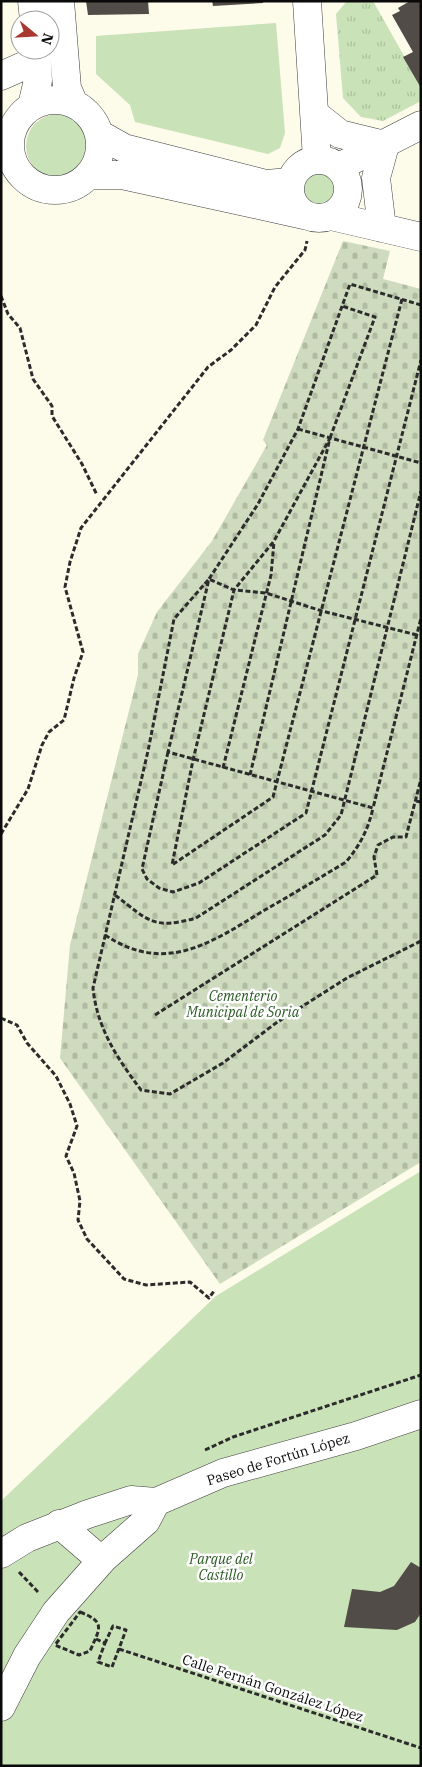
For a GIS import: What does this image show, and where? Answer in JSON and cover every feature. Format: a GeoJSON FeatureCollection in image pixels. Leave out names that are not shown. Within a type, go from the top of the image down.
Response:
{"type":"FeatureCollection","features":[{"type":"Feature","properties":{"kind":"street"},"geometry":{"type":"LineString","coordinates":[[60,1],[67,88],[74,104]]}},
{"type":"Feature","properties":{"kind":"street"},"geometry":{"type":"LineString","coordinates":[[307,1],[315,114],[328,195]]}},
{"type":"Feature","properties":{"kind":"street"},"geometry":{"type":"LineString","coordinates":[[1,76],[28,60]]}},
{"type":"Feature","properties":{"kind":"street"},"geometry":{"type":"LineString","coordinates":[[32,106],[38,80],[37,60]]}},
{"type":"Feature","properties":{"kind":"street"},"geometry":{"type":"LineString","coordinates":[[60,100],[74,104],[85,111],[94,122],[99,134],[100,148],[97,162],[89,175],[70,187],[47,190],[32,184],[21,174],[13,161],[10,146],[12,130],[20,117],[32,106],[46,101],[60,100]]}},
{"type":"Feature","properties":{"kind":"street"},"geometry":{"type":"LineString","coordinates":[[315,114],[340,134],[385,145]]}},
{"type":"Feature","properties":{"kind":"street"},"geometry":{"type":"LineString","coordinates":[[421,126],[385,145],[328,195],[291,201],[290,182],[300,166],[328,195],[382,228],[421,237]]}},
{"type":"Feature","properties":{"kind":"street"},"geometry":{"type":"LineString","coordinates":[[99,134],[124,148],[266,184],[290,182]]}},
{"type":"Feature","properties":{"kind":"street"},"geometry":{"type":"LineString","coordinates":[[382,228],[376,178],[385,145]]}},
{"type":"Feature","properties":{"kind":"street"},"geometry":{"type":"LineString","coordinates":[[89,175],[122,175],[328,195]]}},
{"type":"Feature","properties":{"kind":"street","name":"Paseo de Fortún López"},"geometry":{"type":"LineString","coordinates":[[156,1502],[223,1473],[356,1436],[421,1414]]}},
{"type":"Feature","properties":{"kind":"street"},"geometry":{"type":"LineString","coordinates":[[1,1707],[27,1656],[56,1612],[104,1558],[146,1521],[156,1502],[131,1500],[59,1524],[27,1538],[2,1553]]}},
{"type":"Feature","properties":{"kind":"street"},"geometry":{"type":"LineString","coordinates":[[59,1524],[95,1555],[104,1558]]}},
{"type":"Feature","properties":{"kind":"path"},"geometry":{"type":"LineString","coordinates":[[1,834],[28,789],[42,745],[49,732],[64,720],[74,678],[83,652],[65,587],[80,528],[208,367],[231,350],[256,325],[275,287],[305,250],[328,195]]}},
{"type":"Feature","properties":{"kind":"path"},"geometry":{"type":"LineString","coordinates":[[421,305],[350,284],[298,430],[258,504],[209,578],[174,619],[148,751],[93,988],[95,1006],[115,1056],[141,1090],[170,1094],[223,1063],[276,1023],[347,978],[421,941]]}},
{"type":"Feature","properties":{"kind":"path"},"geometry":{"type":"LineString","coordinates":[[1,296],[8,314],[20,328],[34,379],[52,406],[52,416],[82,464],[97,495]]}},
{"type":"Feature","properties":{"kind":"path"},"geometry":{"type":"LineString","coordinates":[[330,438],[274,541],[234,590],[193,760],[172,865],[273,796],[402,299]]}},
{"type":"Feature","properties":{"kind":"path"},"geometry":{"type":"LineString","coordinates":[[250,775],[330,438],[375,317],[342,306]]}},
{"type":"Feature","properties":{"kind":"path"},"geometry":{"type":"LineString","coordinates":[[209,578],[142,869],[147,879],[158,888],[173,892],[199,883],[306,813],[421,360]]}},
{"type":"Feature","properties":{"kind":"path"},"geometry":{"type":"LineString","coordinates":[[298,430],[421,463]]}},
{"type":"Feature","properties":{"kind":"path"},"geometry":{"type":"LineString","coordinates":[[115,895],[155,923],[172,925],[196,918],[325,835],[341,815],[421,491]]}},
{"type":"Feature","properties":{"kind":"path"},"geometry":{"type":"LineString","coordinates":[[223,768],[266,593],[274,541]]}},
{"type":"Feature","properties":{"kind":"path"},"geometry":{"type":"LineString","coordinates":[[209,578],[234,590],[266,593],[322,611],[417,635]]}},
{"type":"Feature","properties":{"kind":"path"},"geometry":{"type":"LineString","coordinates":[[105,935],[120,945],[146,952],[172,954],[209,944],[346,862],[359,846],[368,830],[421,618]]}},
{"type":"Feature","properties":{"kind":"path"},"geometry":{"type":"LineString","coordinates":[[168,752],[373,808]]}},
{"type":"Feature","properties":{"kind":"path"},"geometry":{"type":"LineString","coordinates":[[154,1015],[376,876],[374,857],[378,845],[393,837],[406,837],[421,779]]}},
{"type":"Feature","properties":{"kind":"path"},"geometry":{"type":"LineString","coordinates":[[416,801],[421,802]]}},
{"type":"Feature","properties":{"kind":"path"},"geometry":{"type":"LineString","coordinates":[[1,1018],[17,1025],[27,1043],[56,1076],[70,1104],[77,1126],[66,1156],[74,1173],[80,1201],[78,1220],[87,1238],[124,1279],[146,1285],[190,1282],[209,1298],[214,1291]]}},
{"type":"Feature","properties":{"kind":"path"},"geometry":{"type":"LineString","coordinates":[[2,1553],[56,1612]]}},
{"type":"Feature","properties":{"kind":"path"},"geometry":{"type":"LineString","coordinates":[[68,1650],[79,1655],[90,1651],[100,1629],[99,1622],[89,1615]]}},
{"type":"Feature","properties":{"kind":"path"},"geometry":{"type":"LineString","coordinates":[[113,1626],[126,1630],[119,1649],[112,1667],[98,1662],[113,1626]]}},
{"type":"Feature","properties":{"kind":"path"},"geometry":{"type":"LineString","coordinates":[[96,1639],[105,1642]]}},
{"type":"Feature","properties":{"kind":"path","name":"Calle Fernán González López"},"geometry":{"type":"LineString","coordinates":[[119,1649],[421,1748]]}},
{"type":"Feature","properties":{"kind":"green space"},"geometry":{"type":"Polygon","coordinates":[[[347,1],[373,1],[421,86],[421,101],[383,121],[361,117],[343,98],[336,14],[347,1]]]}},
{"type":"Feature","properties":{"kind":"green space"},"geometry":{"type":"Polygon","coordinates":[[[276,23],[285,133],[280,148],[268,154],[135,122],[130,105],[96,74],[96,36],[276,23]]]}},
{"type":"Feature","properties":{"kind":"green space"},"geometry":{"type":"Polygon","coordinates":[[[58,114],[76,120],[84,128],[90,146],[84,164],[76,172],[58,178],[40,172],[32,164],[26,146],[32,128],[40,120],[58,114]]]}},
{"type":"Feature","properties":{"kind":"green space"},"geometry":{"type":"Polygon","coordinates":[[[319,168],[331,172],[337,178],[341,190],[337,202],[331,208],[319,212],[307,208],[301,202],[297,190],[301,178],[307,172],[319,168]]]}},
{"type":"Feature","properties":{"kind":"green space","name":"Cementerio Municipal de Soria"},"geometry":{"type":"Polygon","coordinates":[[[343,241],[390,251],[383,279],[421,289],[421,1162],[220,1284],[60,1058],[70,945],[138,675],[138,654],[157,612],[212,541],[267,445],[263,440],[343,241]]]}},
{"type":"Feature","properties":{"kind":"green space","name":"Parque del Castillo"},"geometry":{"type":"Polygon","coordinates":[[[421,1171],[421,1766],[1,1766],[1,1501],[216,1296],[421,1171]]]}},
{"type":"Feature","properties":{"kind":"building"},"geometry":{"type":"Polygon","coordinates":[[[86,1],[148,1],[149,14],[88,15],[86,1]]]}},
{"type":"Feature","properties":{"kind":"building"},"geometry":{"type":"Polygon","coordinates":[[[212,1],[263,1],[263,3],[213,6],[212,1]]]}},
{"type":"Feature","properties":{"kind":"building"},"geometry":{"type":"Polygon","coordinates":[[[410,1],[421,1],[421,88],[403,57],[413,52],[392,15],[400,11],[398,8],[410,1]]]}},
{"type":"Feature","properties":{"kind":"building"},"geometry":{"type":"Polygon","coordinates":[[[411,1562],[421,1568],[421,1613],[415,1622],[397,1630],[344,1627],[352,1589],[380,1592],[394,1586],[411,1562]]]}}]}
